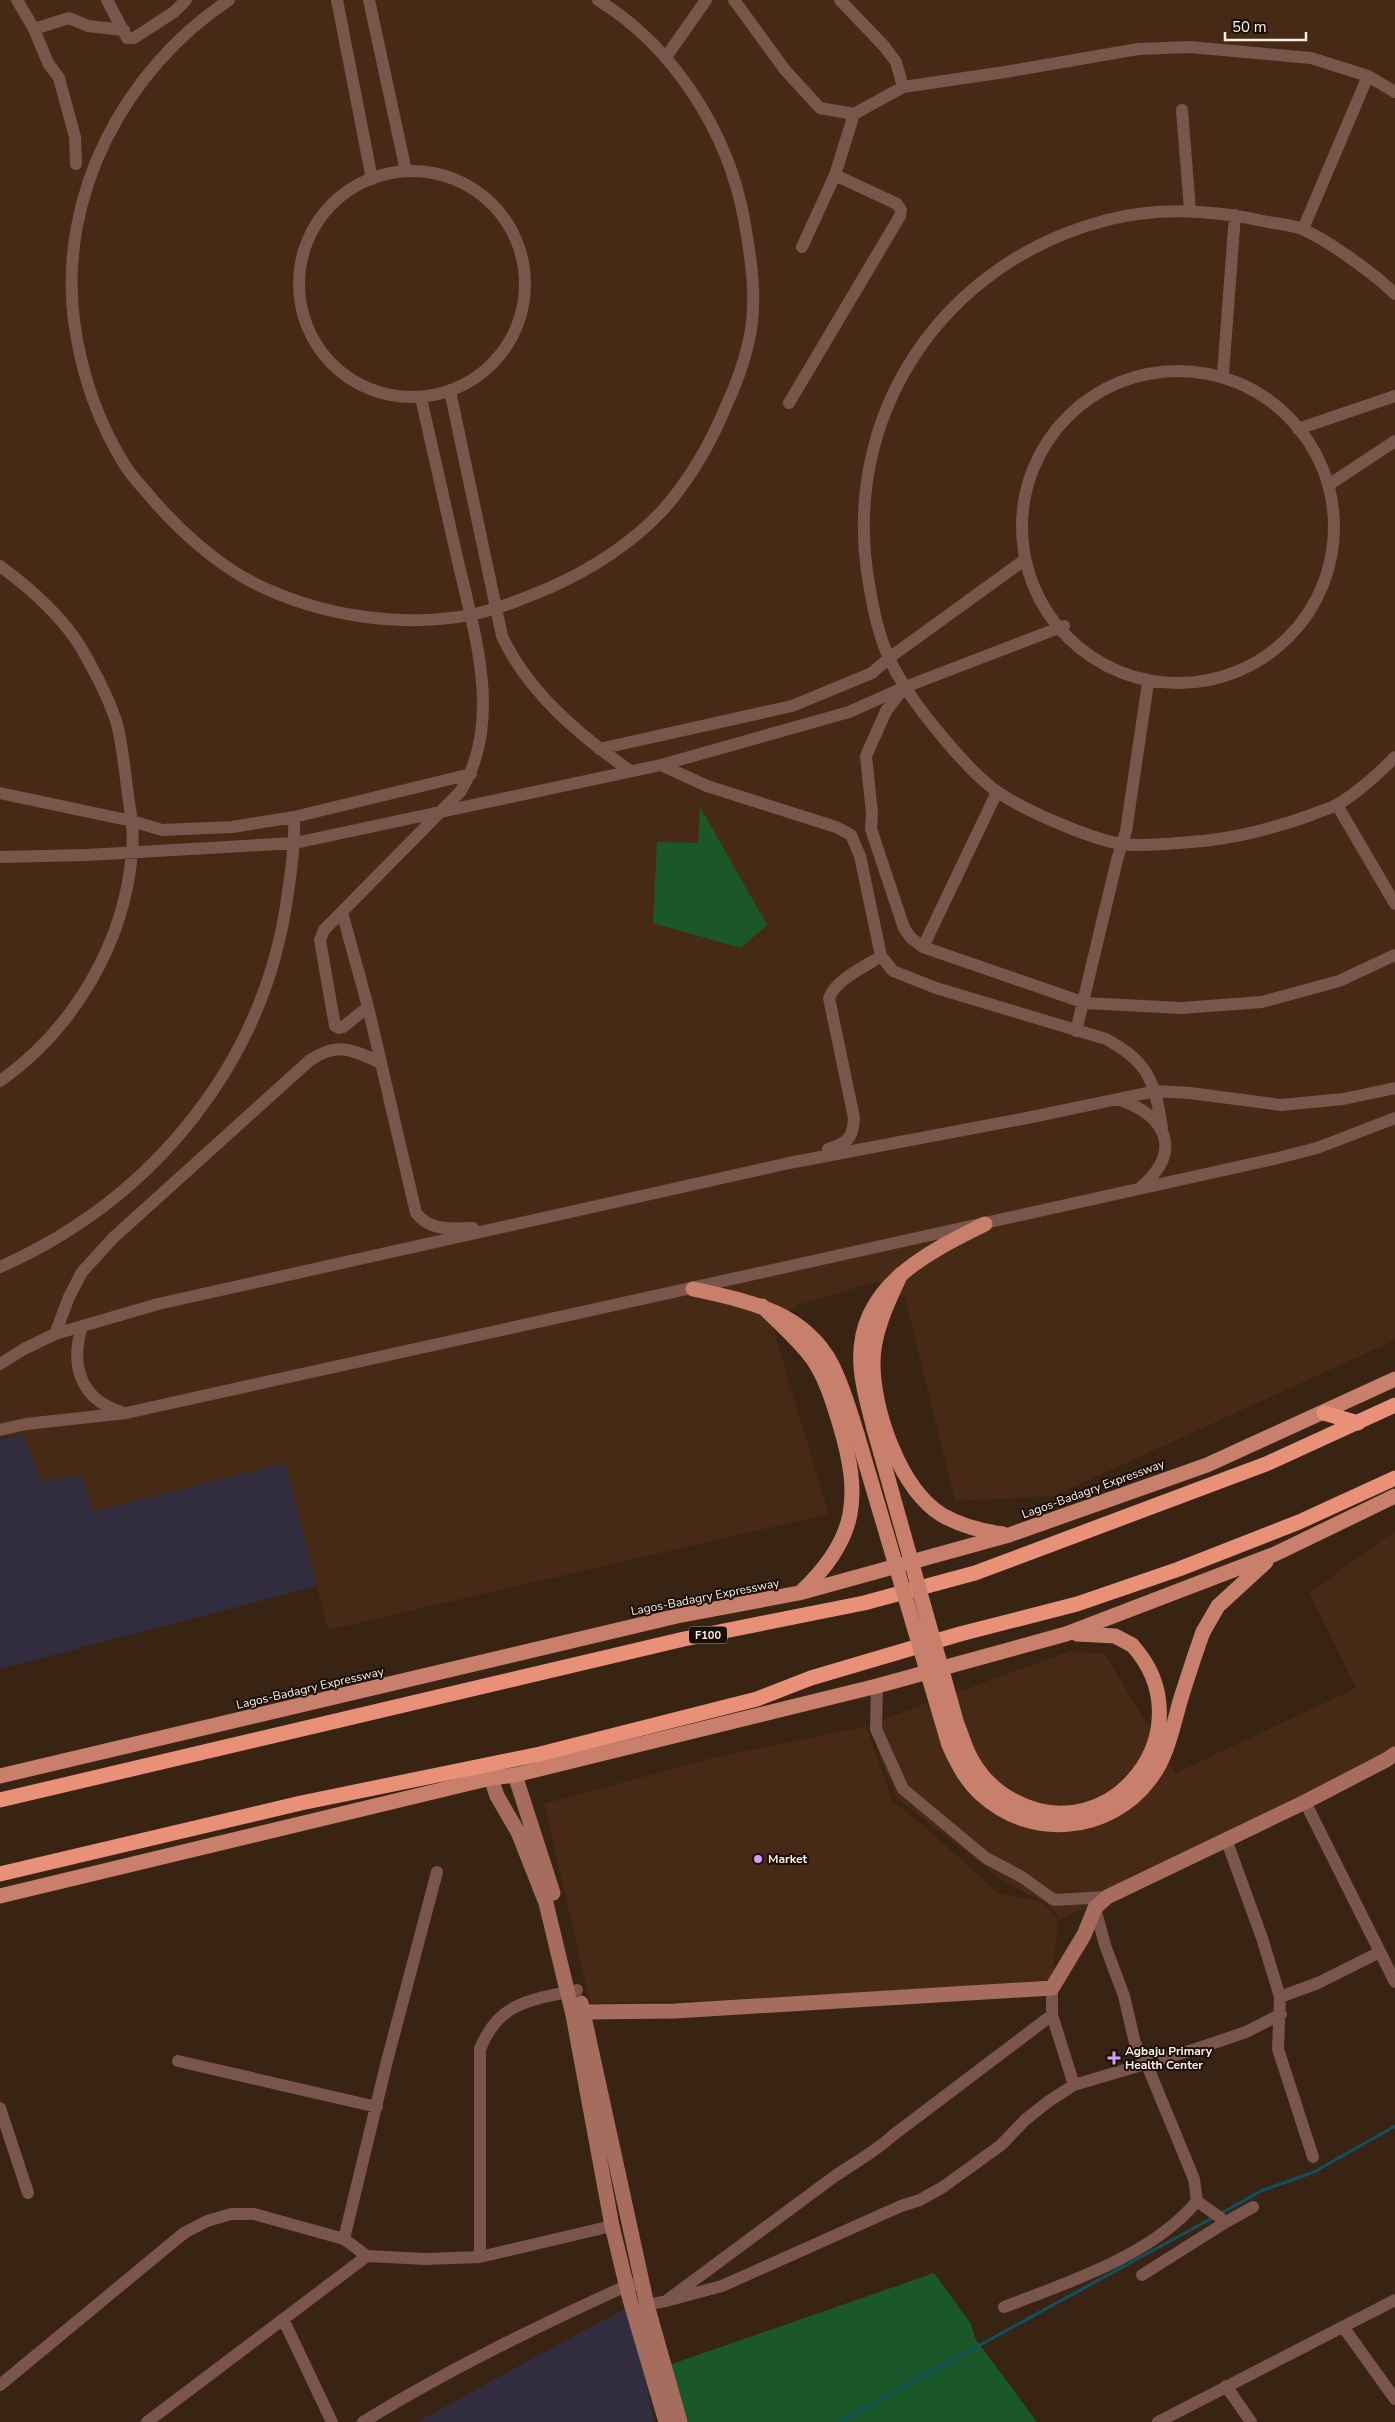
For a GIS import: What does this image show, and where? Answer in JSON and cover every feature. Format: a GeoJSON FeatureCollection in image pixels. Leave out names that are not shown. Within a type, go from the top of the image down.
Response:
{"type":"FeatureCollection","features":[{"type":"Feature","properties":{"kind":"highway","name":"F100"},"geometry":{"type":"LineString","coordinates":[[0,1800],[684,1639],[864,1603],[975,1573],[1266,1464],[1395,1405]]}},
{"type":"Feature","properties":{"kind":"highway"},"geometry":{"type":"LineString","coordinates":[[1324,1413],[1358,1423]]}},
{"type":"Feature","properties":{"kind":"highway"},"geometry":{"type":"LineString","coordinates":[[0,1874],[301,1803],[540,1754],[757,1699],[811,1678],[960,1634],[1077,1604],[1179,1568],[1290,1525],[1395,1478]]}},
{"type":"Feature","properties":{"kind":"main road"},"geometry":{"type":"LineString","coordinates":[[985,1224],[925,1254],[901,1274],[886,1290],[874,1309],[862,1342],[860,1365],[874,1429],[957,1724],[972,1761],[991,1786],[1020,1804],[1037,1811],[1051,1813],[1075,1812],[1093,1808],[1112,1799],[1126,1788],[1138,1775],[1153,1748],[1159,1730],[1161,1712],[1156,1683],[1148,1665],[1132,1645],[1115,1636],[1066,1634]]}},
{"type":"Feature","properties":{"kind":"main road"},"geometry":{"type":"LineString","coordinates":[[901,1274],[882,1316],[873,1363],[878,1405],[895,1453],[915,1488],[927,1503],[940,1514],[968,1527],[1009,1535]]}},
{"type":"Feature","properties":{"kind":"main road"},"geometry":{"type":"LineString","coordinates":[[693,1289],[762,1306],[799,1325],[823,1351],[841,1385],[857,1434],[949,1745],[958,1766],[970,1784],[995,1806],[1033,1823],[1051,1826],[1077,1824],[1097,1819],[1129,1800],[1150,1780],[1166,1751],[1203,1632],[1210,1617],[1227,1596],[1275,1554]]}},
{"type":"Feature","properties":{"kind":"main road"},"geometry":{"type":"LineString","coordinates":[[762,1306],[802,1345],[820,1371],[830,1394],[850,1468],[851,1515],[845,1534],[828,1565],[799,1593]]}},
{"type":"Feature","properties":{"kind":"main road","name":"Lagos-Badagry Expressway"},"geometry":{"type":"LineString","coordinates":[[0,1776],[677,1616],[799,1593],[1009,1535],[1207,1465],[1395,1379]]}},
{"type":"Feature","properties":{"kind":"main road"},"geometry":{"type":"LineString","coordinates":[[0,1896],[490,1778],[515,1775],[878,1686],[1066,1634],[1275,1554],[1395,1496]]}},
{"type":"Feature","properties":{"kind":"main road"},"geometry":{"type":"LineString","coordinates":[[578,2013],[675,2011],[1052,1988],[1084,1935],[1095,1908],[1107,1897],[1226,1838],[1305,1802],[1395,1754]]}},
{"type":"Feature","properties":{"kind":"main road"},"geometry":{"type":"LineString","coordinates":[[515,1775],[556,1903],[594,2093],[611,2219],[635,2284],[647,2305],[680,2422]]}},
{"type":"Feature","properties":{"kind":"main road"},"geometry":{"type":"LineString","coordinates":[[490,1778],[496,1796],[518,1832],[536,1873],[573,1991]]}},
{"type":"Feature","properties":{"kind":"main road"},"geometry":{"type":"LineString","coordinates":[[594,2093],[626,2210],[635,2284],[666,2422]]}},
{"type":"Feature","properties":{"kind":"main road"},"geometry":{"type":"LineString","coordinates":[[611,2219],[626,2210]]}},
{"type":"Feature","properties":{"kind":"street"},"geometry":{"type":"LineString","coordinates":[[17,0],[34,29],[48,63],[59,78],[75,137],[76,164]]}},
{"type":"Feature","properties":{"kind":"street"},"geometry":{"type":"LineString","coordinates":[[107,0],[128,38],[134,38],[174,12],[186,0]]}},
{"type":"Feature","properties":{"kind":"street"},"geometry":{"type":"LineString","coordinates":[[229,0],[180,37],[150,69],[127,101],[107,134],[94,168],[75,241],[71,298],[78,352],[94,404],[127,468],[171,520],[207,551],[252,582],[304,604],[351,615],[405,620],[470,615],[496,609],[582,573],[627,544],[663,510],[695,468],[718,427],[737,382],[750,338],[753,300],[750,251],[741,204],[725,156],[686,82],[666,57],[639,31],[598,0]]}},
{"type":"Feature","properties":{"kind":"street"},"geometry":{"type":"LineString","coordinates":[[337,0],[372,179]]}},
{"type":"Feature","properties":{"kind":"street"},"geometry":{"type":"LineString","coordinates":[[369,0],[406,171]]}},
{"type":"Feature","properties":{"kind":"street"},"geometry":{"type":"LineString","coordinates":[[666,57],[706,0]]}},
{"type":"Feature","properties":{"kind":"street"},"geometry":{"type":"LineString","coordinates":[[734,0],[785,70],[820,108],[854,114],[903,87],[1138,49],[1190,47],[1311,58],[1368,76],[1395,92]]}},
{"type":"Feature","properties":{"kind":"street"},"geometry":{"type":"LineString","coordinates":[[840,0],[884,46],[896,62],[903,87]]}},
{"type":"Feature","properties":{"kind":"street"},"geometry":{"type":"LineString","coordinates":[[34,29],[69,18],[88,26],[124,30]]}},
{"type":"Feature","properties":{"kind":"street"},"geometry":{"type":"LineString","coordinates":[[1303,229],[1368,76]]}},
{"type":"Feature","properties":{"kind":"street"},"geometry":{"type":"LineString","coordinates":[[1182,110],[1190,210]]}},
{"type":"Feature","properties":{"kind":"street"},"geometry":{"type":"LineString","coordinates":[[802,247],[835,175],[854,114]]}},
{"type":"Feature","properties":{"kind":"street"},"geometry":{"type":"LineString","coordinates":[[406,171],[424,172],[458,181],[480,195],[499,211],[513,235],[524,265],[524,301],[509,342],[483,374],[450,392],[421,398],[393,396],[367,388],[348,378],[330,363],[307,328],[302,310],[299,275],[301,260],[307,242],[323,214],[341,196],[372,179],[406,171]]}},
{"type":"Feature","properties":{"kind":"street"},"geometry":{"type":"LineString","coordinates":[[788,403],[900,216],[901,210],[897,204],[835,175]]}},
{"type":"Feature","properties":{"kind":"street"},"geometry":{"type":"LineString","coordinates":[[1395,294],[1384,282],[1303,229],[1235,215],[1190,210],[1131,214],[1073,229],[1020,254],[972,288],[930,332],[898,382],[876,436],[864,494],[863,554],[874,612],[889,658],[905,687],[926,717],[960,757],[997,792],[1065,826],[1122,844],[1178,843],[1234,838],[1288,823],[1337,805],[1395,756]]}},
{"type":"Feature","properties":{"kind":"street"},"geometry":{"type":"LineString","coordinates":[[1223,374],[1235,215]]}},
{"type":"Feature","properties":{"kind":"street"},"geometry":{"type":"LineString","coordinates":[[1175,371],[1223,374],[1246,386],[1272,404],[1298,429],[1330,484],[1334,548],[1314,608],[1296,632],[1270,656],[1212,682],[1178,685],[1148,683],[1104,668],[1064,626],[1023,561],[1020,515],[1031,470],[1054,430],[1088,399],[1130,378],[1175,371]]}},
{"type":"Feature","properties":{"kind":"street"},"geometry":{"type":"LineString","coordinates":[[450,392],[502,636],[518,664],[557,711],[599,749],[629,770]]}},
{"type":"Feature","properties":{"kind":"street"},"geometry":{"type":"LineString","coordinates":[[1298,429],[1395,396]]}},
{"type":"Feature","properties":{"kind":"street"},"geometry":{"type":"LineString","coordinates":[[368,1007],[343,1027],[335,1026],[320,940],[324,930],[460,792],[471,774],[478,753],[482,693],[480,665],[421,398]]}},
{"type":"Feature","properties":{"kind":"street"},"geometry":{"type":"LineString","coordinates":[[1330,484],[1395,441]]}},
{"type":"Feature","properties":{"kind":"street"},"geometry":{"type":"LineString","coordinates":[[599,749],[792,706],[872,673],[889,658],[1023,561]]}},
{"type":"Feature","properties":{"kind":"street"},"geometry":{"type":"LineString","coordinates":[[0,566],[28,587],[79,645],[105,696],[118,727],[132,821],[132,852],[122,905],[112,938],[99,968],[60,1028],[0,1080]]}},
{"type":"Feature","properties":{"kind":"street"},"geometry":{"type":"LineString","coordinates":[[0,857],[132,852],[295,842],[441,813],[629,770],[661,765],[849,712],[905,687],[1064,626]]}},
{"type":"Feature","properties":{"kind":"street"},"geometry":{"type":"LineString","coordinates":[[1076,1031],[1126,831],[1148,683]]}},
{"type":"Feature","properties":{"kind":"street"},"geometry":{"type":"LineString","coordinates":[[905,687],[886,711],[866,756],[872,813],[871,829],[904,928],[911,938],[923,947],[1084,1003],[1180,1008],[1262,1002],[1339,981],[1395,955]]}},
{"type":"Feature","properties":{"kind":"street"},"geometry":{"type":"LineString","coordinates":[[661,765],[707,786],[836,827],[851,835],[860,856],[881,956],[893,971],[901,976],[1106,1039],[1121,1048],[1143,1068],[1156,1091],[1162,1127],[1164,1144],[1160,1167],[1154,1176],[1139,1189]]}},
{"type":"Feature","properties":{"kind":"street"},"geometry":{"type":"LineString","coordinates":[[0,793],[132,821],[162,830],[232,826],[294,817],[471,774]]}},
{"type":"Feature","properties":{"kind":"street"},"geometry":{"type":"LineString","coordinates":[[923,947],[997,792]]}},
{"type":"Feature","properties":{"kind":"street"},"geometry":{"type":"LineString","coordinates":[[1337,805],[1395,904]]}},
{"type":"Feature","properties":{"kind":"street"},"geometry":{"type":"LineString","coordinates":[[0,1267],[63,1233],[121,1193],[176,1139],[220,1083],[251,1025],[272,969],[286,906],[295,842],[294,817]]}},
{"type":"Feature","properties":{"kind":"street"},"geometry":{"type":"LineString","coordinates":[[342,912],[368,1007],[416,1213],[422,1221],[438,1228],[498,1228]]}},
{"type":"Feature","properties":{"kind":"street"},"geometry":{"type":"LineString","coordinates":[[789,1163],[843,1144],[853,1130],[854,1118],[830,998],[832,991],[838,985],[881,956]]}},
{"type":"Feature","properties":{"kind":"street"},"geometry":{"type":"LineString","coordinates":[[55,1334],[69,1296],[82,1272],[113,1238],[309,1061],[318,1054],[337,1049],[358,1052],[381,1063]]}},
{"type":"Feature","properties":{"kind":"street"},"geometry":{"type":"LineString","coordinates":[[0,1364],[24,1349],[55,1334],[158,1304],[789,1163],[1156,1091],[1190,1093],[1282,1105],[1343,1099],[1395,1088]]}},
{"type":"Feature","properties":{"kind":"street"},"geometry":{"type":"LineString","coordinates":[[1117,1099],[1144,1110],[1162,1127]]}},
{"type":"Feature","properties":{"kind":"street"},"geometry":{"type":"LineString","coordinates":[[0,1430],[26,1424],[126,1413],[693,1289],[814,1260],[985,1224],[1318,1148],[1395,1118]]}},
{"type":"Feature","properties":{"kind":"street"},"geometry":{"type":"LineString","coordinates":[[82,1326],[76,1355],[81,1378],[94,1396],[103,1404],[126,1413]]}},
{"type":"Feature","properties":{"kind":"street"},"geometry":{"type":"LineString","coordinates":[[878,1686],[876,1729],[903,1789],[986,1858],[1022,1877],[1054,1900],[1107,1897]]}},
{"type":"Feature","properties":{"kind":"street"},"geometry":{"type":"LineString","coordinates":[[1305,1802],[1345,1886],[1395,1982]]}},
{"type":"Feature","properties":{"kind":"street"},"geometry":{"type":"LineString","coordinates":[[1226,1838],[1262,1938],[1280,1997],[1281,2014],[1278,2049],[1313,2157]]}},
{"type":"Feature","properties":{"kind":"street"},"geometry":{"type":"LineString","coordinates":[[344,2239],[437,1872]]}},
{"type":"Feature","properties":{"kind":"street"},"geometry":{"type":"LineString","coordinates":[[1004,2307],[1118,2260],[1156,2237],[1188,2212],[1197,2201],[1194,2179],[1147,2065],[1135,2043],[1124,1996],[1105,1945],[1095,1908]]}},
{"type":"Feature","properties":{"kind":"street"},"geometry":{"type":"LineString","coordinates":[[1280,1997],[1318,1983],[1380,1952]]}},
{"type":"Feature","properties":{"kind":"street"},"geometry":{"type":"LineString","coordinates":[[1052,1988],[1052,2015],[1074,2085]]}},
{"type":"Feature","properties":{"kind":"street"},"geometry":{"type":"LineString","coordinates":[[480,2257],[480,2049],[485,2037],[500,2015],[511,2007],[573,1991]]}},
{"type":"Feature","properties":{"kind":"street"},"geometry":{"type":"LineString","coordinates":[[647,2305],[722,2286],[901,2206],[920,2200],[943,2187],[1000,2146],[1025,2120],[1074,2085],[1147,2065],[1246,2032],[1281,2014]]}},
{"type":"Feature","properties":{"kind":"street"},"geometry":{"type":"LineString","coordinates":[[666,2301],[835,2176],[877,2150],[892,2136],[1052,2015]]}},
{"type":"Feature","properties":{"kind":"street"},"geometry":{"type":"LineString","coordinates":[[178,2061],[377,2107]]}},
{"type":"Feature","properties":{"kind":"street"},"geometry":{"type":"LineString","coordinates":[[0,2108],[28,2193]]}},
{"type":"Feature","properties":{"kind":"street"},"geometry":{"type":"LineString","coordinates":[[1197,2201],[1223,2220]]}},
{"type":"Feature","properties":{"kind":"street"},"geometry":{"type":"LineString","coordinates":[[1142,2274],[1223,2220],[1253,2207]]}},
{"type":"Feature","properties":{"kind":"street"},"geometry":{"type":"LineString","coordinates":[[0,2385],[184,2233],[207,2221],[230,2214],[254,2214],[344,2239],[367,2256],[426,2259],[480,2257],[611,2219]]}},
{"type":"Feature","properties":{"kind":"street"},"geometry":{"type":"LineString","coordinates":[[147,2422],[367,2256]]}},
{"type":"Feature","properties":{"kind":"street"},"geometry":{"type":"LineString","coordinates":[[363,2422],[416,2389],[508,2340],[635,2284]]}},
{"type":"Feature","properties":{"kind":"street"},"geometry":{"type":"LineString","coordinates":[[1158,2422],[1344,2328],[1395,2300]]}},
{"type":"Feature","properties":{"kind":"street"},"geometry":{"type":"LineString","coordinates":[[284,2320],[332,2422]]}},
{"type":"Feature","properties":{"kind":"street"},"geometry":{"type":"LineString","coordinates":[[1344,2328],[1395,2399]]}},
{"type":"Feature","properties":{"kind":"street"},"geometry":{"type":"LineString","coordinates":[[1226,2386],[1251,2422]]}},
{"type":"Feature","properties":{"kind":"shaded area"},"geometry":{"type":"Polygon","coordinates":[[[0,0],[1395,0],[1395,1340],[1054,1496],[955,1501],[905,1298],[876,1282],[798,1305],[771,1322],[829,1514],[328,1630],[285,1463],[92,1513],[41,1482],[23,1434],[0,1438],[0,0]]]}},
{"type":"Feature","properties":{"kind":"shaded area"},"geometry":{"type":"Polygon","coordinates":[[[23,1434],[41,1482],[81,1475],[92,1512],[285,1463],[317,1586],[0,1669],[0,1440],[23,1434]]]}},
{"type":"Feature","properties":{"kind":"shaded area"},"geometry":{"type":"Polygon","coordinates":[[[1395,1531],[1395,1760],[1104,1901],[1060,1919],[1047,1903],[1004,1882],[897,1798],[881,1761],[870,1724],[1070,1651],[1105,1654],[1176,1773],[1356,1688],[1309,1593],[1395,1531]]]}},
{"type":"Feature","properties":{"kind":"shaded area","name":"Market"},"geometry":{"type":"Polygon","coordinates":[[[866,1726],[893,1802],[923,1825],[998,1893],[1031,1899],[1046,1905],[1058,1921],[1052,1980],[797,1999],[590,2003],[544,1804],[708,1759],[866,1726]]]}},
{"type":"Feature","properties":{"kind":"shaded area"},"geometry":{"type":"Polygon","coordinates":[[[632,2305],[654,2422],[417,2422],[561,2343],[632,2305]]]}},
{"type":"Feature","properties":{"kind":"green space"},"geometry":{"type":"Polygon","coordinates":[[[700,807],[767,925],[741,948],[653,923],[657,842],[698,843],[700,807]]]}},
{"type":"Feature","properties":{"kind":"green space"},"geometry":{"type":"Polygon","coordinates":[[[934,2273],[971,2324],[975,2338],[1037,2422],[687,2422],[669,2365],[934,2273]]]}},
{"type":"Feature","properties":{"kind":"waterway"},"geometry":{"type":"LineString","coordinates":[[1220,2214],[1261,2191],[1314,2172],[1395,2126]]}},
{"type":"Feature","properties":{"kind":"waterway"},"geometry":{"type":"LineString","coordinates":[[839,2422],[1214,2217]]}},
{"type":"Feature","properties":{"kind":"place","name":"Market"},"geometry":{"type":"Point","coordinates":[758,1859]}},
{"type":"Feature","properties":{"kind":"place","name":"Agbaju Primary Health Center"},"geometry":{"type":"Point","coordinates":[1114,2058]}}]}
